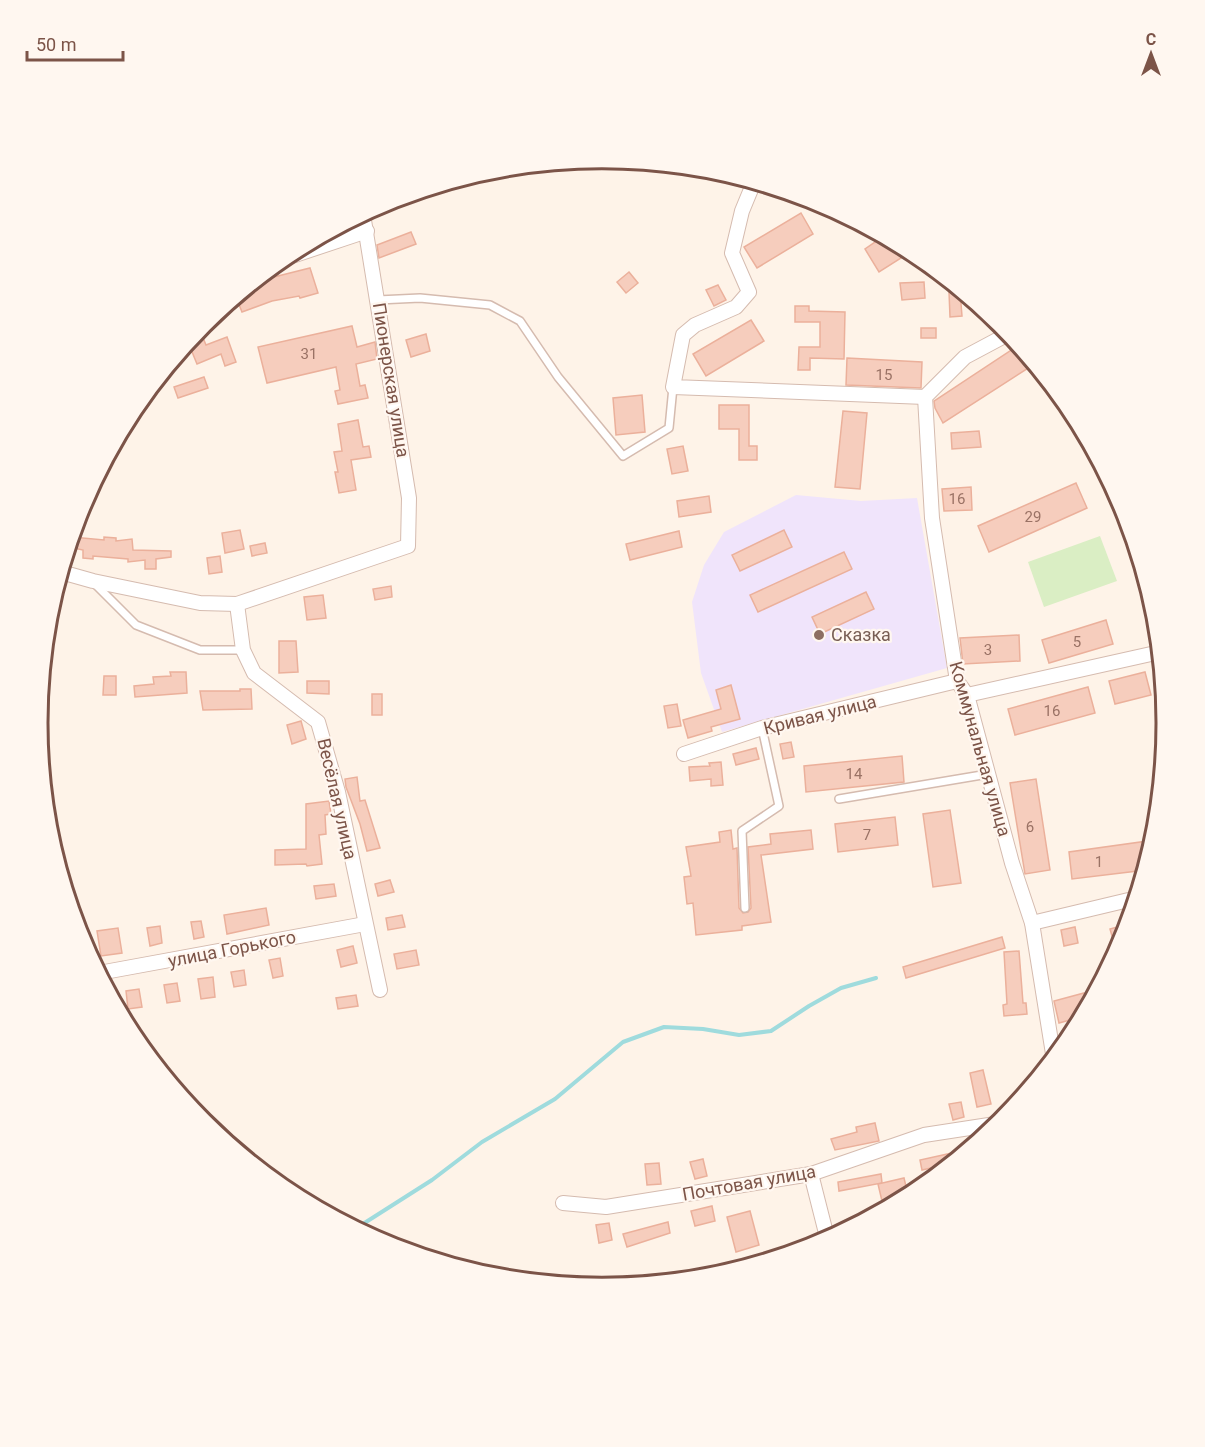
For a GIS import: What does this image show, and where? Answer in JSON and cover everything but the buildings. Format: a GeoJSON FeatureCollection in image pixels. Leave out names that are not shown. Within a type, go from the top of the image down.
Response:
{"type":"FeatureCollection","features":[{"type":"Feature","properties":{"kind":"street"},"geometry":{"type":"LineString","coordinates":[[751,189],[742,211],[732,253],[749,292],[736,307],[695,325],[683,335],[673,387],[925,397],[965,357],[1001,338]]}},
{"type":"Feature","properties":{"kind":"street","name":"Пионерская улица"},"geometry":{"type":"LineString","coordinates":[[237,604],[408,546],[409,498],[365,222]]}},
{"type":"Feature","properties":{"kind":"street"},"geometry":{"type":"LineString","coordinates":[[318,247],[367,231]]}},
{"type":"Feature","properties":{"kind":"street","name":"Коммунальная улица"},"geometry":{"type":"LineString","coordinates":[[925,397],[932,518],[957,681],[967,696],[1012,863],[1032,923],[1052,1048]]}},
{"type":"Feature","properties":{"kind":"street"},"geometry":{"type":"LineString","coordinates":[[69,574],[200,603],[237,604]]}},
{"type":"Feature","properties":{"kind":"street","name":"Весёлая улица"},"geometry":{"type":"LineString","coordinates":[[237,604],[243,650],[255,673],[318,722],[338,792],[380,990]]}},
{"type":"Feature","properties":{"kind":"street"},"geometry":{"type":"LineString","coordinates":[[967,696],[1152,654]]}},
{"type":"Feature","properties":{"kind":"street","name":"Кривая улица"},"geometry":{"type":"LineString","coordinates":[[684,754],[762,728],[957,681]]}},
{"type":"Feature","properties":{"kind":"street"},"geometry":{"type":"LineString","coordinates":[[1032,923],[1129,900]]}},
{"type":"Feature","properties":{"kind":"street","name":"улица Горького"},"geometry":{"type":"LineString","coordinates":[[107,973],[365,924]]}},
{"type":"Feature","properties":{"kind":"street","name":"Почтовая улица"},"geometry":{"type":"LineString","coordinates":[[563,1203],[606,1207],[811,1174],[924,1135],[984,1126]]}},
{"type":"Feature","properties":{"kind":"street"},"geometry":{"type":"LineString","coordinates":[[811,1174],[826,1231]]}},
{"type":"Feature","properties":{"kind":"lane"},"geometry":{"type":"LineString","coordinates":[[378,300],[420,298],[490,305],[520,321],[558,377],[623,456],[669,428],[673,387]]}},
{"type":"Feature","properties":{"kind":"lane"},"geometry":{"type":"LineString","coordinates":[[93,581],[136,626],[200,650],[243,650]]}},
{"type":"Feature","properties":{"kind":"lane"},"geometry":{"type":"LineString","coordinates":[[745,908],[742,831],[779,806],[762,728]]}},
{"type":"Feature","properties":{"kind":"lane"},"geometry":{"type":"LineString","coordinates":[[839,799],[988,774]]}},
{"type":"Feature","properties":{"kind":"shaded area","name":"Сказка"},"geometry":{"type":"Polygon","coordinates":[[[796,495],[861,501],[917,498],[947,668],[722,732],[701,673],[692,602],[704,565],[724,532],[796,495]]]}},
{"type":"Feature","properties":{"kind":"green space"},"geometry":{"type":"Polygon","coordinates":[[[1100,536],[1117,581],[1044,607],[1028,562],[1100,536]]]}},
{"type":"Feature","properties":{"kind":"waterway"},"geometry":{"type":"LineString","coordinates":[[363,1224],[432,1180],[482,1142],[555,1099],[623,1042],[664,1027],[703,1029],[739,1035],[771,1031],[841,988],[876,978]]}},
{"type":"Feature","properties":{"kind":"place","name":"Сказка"},"geometry":{"type":"Point","coordinates":[819,635]}}]}
